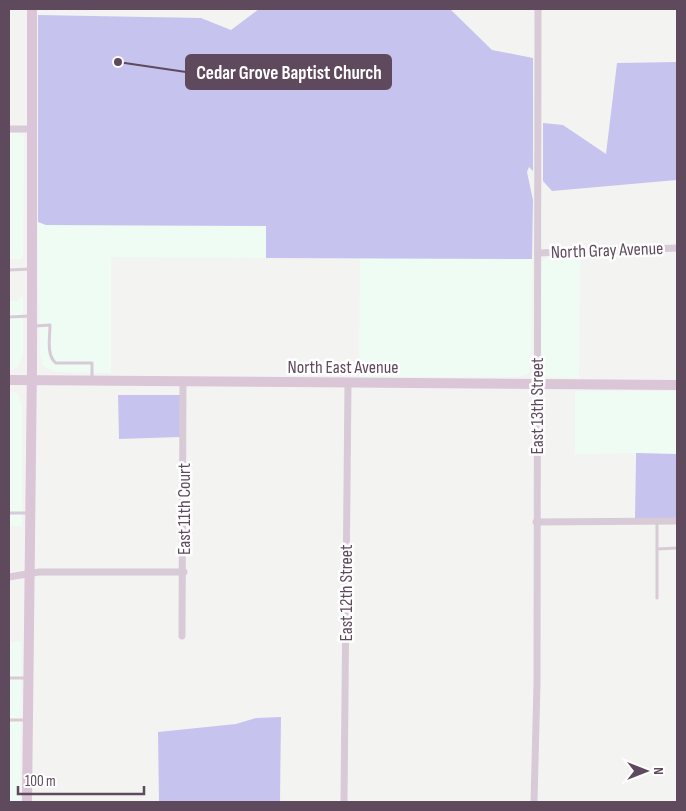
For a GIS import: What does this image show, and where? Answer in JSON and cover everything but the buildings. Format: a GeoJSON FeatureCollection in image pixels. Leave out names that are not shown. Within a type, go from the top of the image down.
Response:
{"type":"FeatureCollection","features":[{"type":"Feature","properties":{"kind":"main road"},"geometry":{"type":"LineString","coordinates":[[27,802],[28,575],[32,380],[32,9]]}},
{"type":"Feature","properties":{"kind":"main road","name":"North East Avenue"},"geometry":{"type":"LineString","coordinates":[[9,380],[677,385]]}},
{"type":"Feature","properties":{"kind":"street","name":"East 13th Street"},"geometry":{"type":"LineString","coordinates":[[534,802],[538,9]]}},
{"type":"Feature","properties":{"kind":"street"},"geometry":{"type":"LineString","coordinates":[[9,129],[31,129]]}},
{"type":"Feature","properties":{"kind":"street","name":"North Gray Avenue"},"geometry":{"type":"LineString","coordinates":[[538,253],[677,248]]}},
{"type":"Feature","properties":{"kind":"street","name":"East 11th Court"},"geometry":{"type":"LineString","coordinates":[[182,636],[184,572],[183,382]]}},
{"type":"Feature","properties":{"kind":"street","name":"East 12th Street"},"geometry":{"type":"LineString","coordinates":[[344,802],[348,383]]}},
{"type":"Feature","properties":{"kind":"street"},"geometry":{"type":"LineString","coordinates":[[536,522],[677,521]]}},
{"type":"Feature","properties":{"kind":"street"},"geometry":{"type":"LineString","coordinates":[[9,577],[39,572],[184,572]]}},
{"type":"Feature","properties":{"kind":"lane"},"geometry":{"type":"LineString","coordinates":[[9,270],[31,269]]}},
{"type":"Feature","properties":{"kind":"lane"},"geometry":{"type":"LineString","coordinates":[[9,317],[50,325],[50,356],[56,363],[92,363],[92,381]]}},
{"type":"Feature","properties":{"kind":"lane"},"geometry":{"type":"LineString","coordinates":[[9,513],[29,513]]}},
{"type":"Feature","properties":{"kind":"lane"},"geometry":{"type":"LineString","coordinates":[[657,522],[657,598]]}},
{"type":"Feature","properties":{"kind":"lane"},"geometry":{"type":"LineString","coordinates":[[657,549],[677,548]]}},
{"type":"Feature","properties":{"kind":"lane"},"geometry":{"type":"LineString","coordinates":[[9,678],[28,678]]}},
{"type":"Feature","properties":{"kind":"lane"},"geometry":{"type":"LineString","coordinates":[[9,720],[27,720]]}},
{"type":"Feature","properties":{"kind":"shaded area"},"geometry":{"type":"Polygon","coordinates":[[[259,9],[450,9],[492,50],[533,58],[533,171],[529,167],[527,172],[533,200],[532,259],[266,258],[266,226],[46,225],[38,222],[38,15],[201,18],[231,30],[259,9]]]}},
{"type":"Feature","properties":{"kind":"shaded area"},"geometry":{"type":"Polygon","coordinates":[[[677,62],[677,180],[552,191],[543,181],[543,123],[563,125],[606,154],[617,63],[677,62]]]}},
{"type":"Feature","properties":{"kind":"shaded area"},"geometry":{"type":"Polygon","coordinates":[[[9,133],[19,133],[24,138],[23,259],[9,259],[9,133]]]}},
{"type":"Feature","properties":{"kind":"shaded area"},"geometry":{"type":"Polygon","coordinates":[[[38,222],[46,225],[267,226],[266,258],[111,257],[111,373],[56,372],[43,366],[40,355],[38,222]]]}},
{"type":"Feature","properties":{"kind":"shaded area"},"geometry":{"type":"Polygon","coordinates":[[[580,255],[579,378],[547,377],[540,369],[541,262],[549,256],[580,255]]]}},
{"type":"Feature","properties":{"kind":"shaded area"},"geometry":{"type":"Polygon","coordinates":[[[360,258],[532,259],[531,365],[528,374],[519,377],[359,377],[360,258]]]}},
{"type":"Feature","properties":{"kind":"shaded area"},"geometry":{"type":"Polygon","coordinates":[[[23,294],[23,356],[18,367],[9,371],[9,301],[18,301],[23,294]]]}},
{"type":"Feature","properties":{"kind":"shaded area"},"geometry":{"type":"Polygon","coordinates":[[[9,390],[18,394],[22,406],[22,526],[9,526],[9,390]]]}},
{"type":"Feature","properties":{"kind":"shaded area"},"geometry":{"type":"Polygon","coordinates":[[[575,391],[677,391],[677,518],[635,518],[635,453],[575,454],[575,391]]]}},
{"type":"Feature","properties":{"kind":"shaded area"},"geometry":{"type":"Polygon","coordinates":[[[118,395],[180,395],[180,437],[119,439],[118,395]]]}},
{"type":"Feature","properties":{"kind":"shaded area"},"geometry":{"type":"Polygon","coordinates":[[[636,453],[677,454],[677,518],[635,518],[636,453]]]}},
{"type":"Feature","properties":{"kind":"shaded area"},"geometry":{"type":"Polygon","coordinates":[[[9,642],[21,642],[20,802],[9,802],[9,642]]]}},
{"type":"Feature","properties":{"kind":"shaded area"},"geometry":{"type":"Polygon","coordinates":[[[281,717],[280,802],[159,802],[158,732],[236,724],[256,718],[281,717]]]}},
{"type":"Feature","properties":{"kind":"place","name":"Cedar Grove Baptist Church"},"geometry":{"type":"Point","coordinates":[118,62]}}]}
